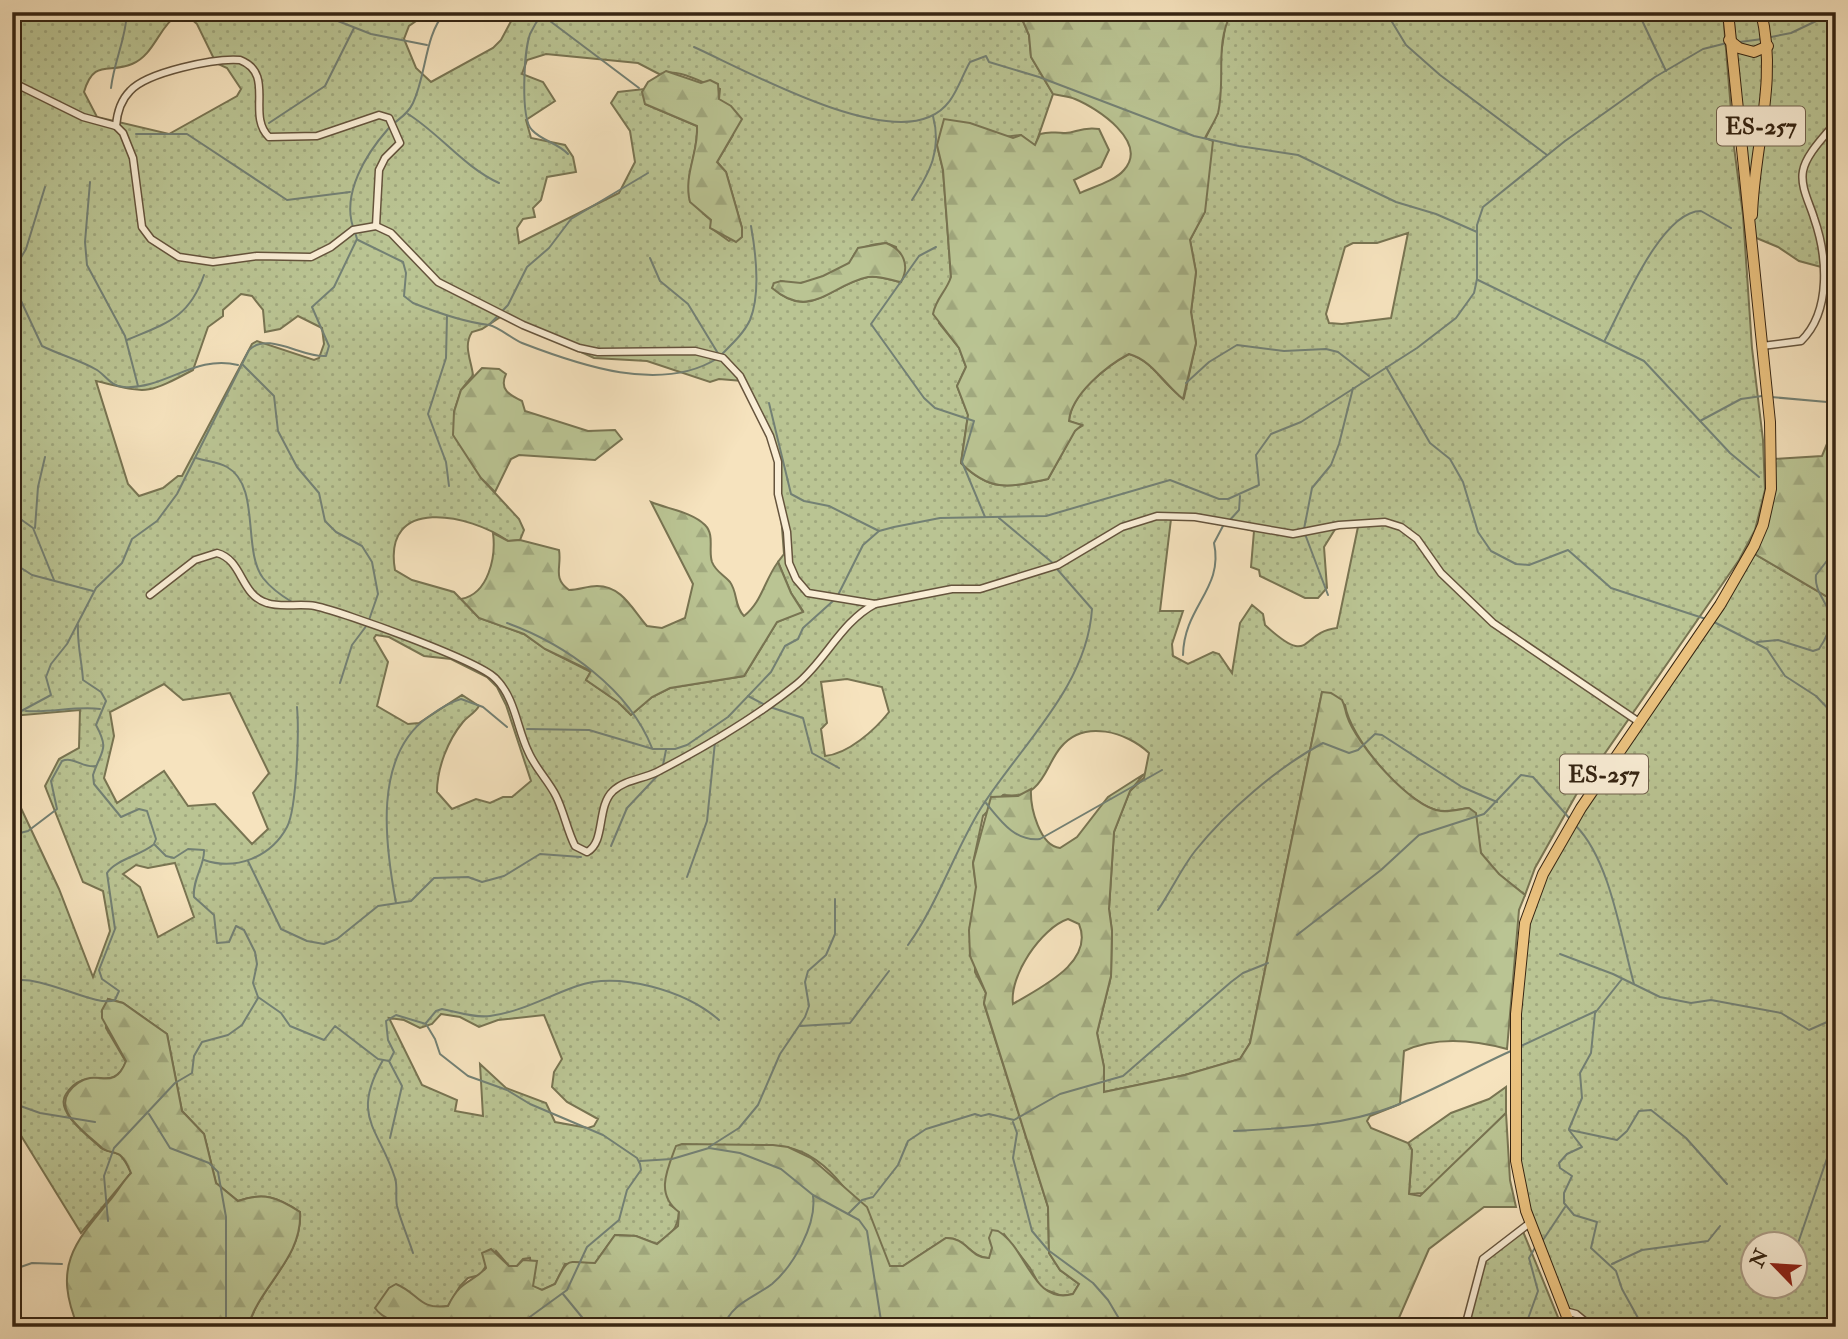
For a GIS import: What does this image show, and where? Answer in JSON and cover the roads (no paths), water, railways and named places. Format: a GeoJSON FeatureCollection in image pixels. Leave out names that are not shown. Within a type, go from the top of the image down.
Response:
{"type":"FeatureCollection","features":[{"type":"Feature","properties":{"kind":"main road","name":"ES-257"},"geometry":{"type":"LineString","coordinates":[[1571,1327],[1531,1222],[1518,1179],[1514,1136],[1516,1014],[1525,923],[1536,888],[1563,838],[1741,572],[1763,525],[1772,474],[1752,240],[1728,12]]}},
{"type":"Feature","properties":{"kind":"main road","name":"ES-257"},"geometry":{"type":"LineString","coordinates":[[1752,240],[1754,178],[1767,88],[1768,46],[1761,12]]}},
{"type":"Feature","properties":{"kind":"main road"},"geometry":{"type":"LineString","coordinates":[[1730,40],[1749,52],[1768,46]]}},
{"type":"Feature","properties":{"kind":"street"},"geometry":{"type":"LineString","coordinates":[[116,126],[123,100],[136,85],[182,69],[227,60],[247,63],[257,72],[260,82],[260,114],[264,131],[269,137],[317,136],[386,115],[400,142],[379,170],[376,226]]}},
{"type":"Feature","properties":{"kind":"street"},"geometry":{"type":"LineString","coordinates":[[12,82],[83,117],[116,126],[129,144],[133,158],[142,227],[151,239],[179,257],[213,262],[257,256],[311,257],[331,247],[353,230],[376,226],[398,239],[438,282],[535,330],[579,348],[598,352],[695,351],[712,353],[729,361],[746,386],[778,462],[778,494],[787,532],[787,554],[791,572],[808,593],[875,604],[952,589],[980,589],[1071,560],[1122,527],[1157,516],[1195,517],[1293,534],[1339,525],[1385,522],[1401,527],[1417,539],[1441,573],[1493,623],[1534,648],[1639,722]]}},
{"type":"Feature","properties":{"kind":"street"},"geometry":{"type":"LineString","coordinates":[[1762,345],[1801,341],[1821,300],[1823,254],[1802,172],[1813,152],[1836,122]]}},
{"type":"Feature","properties":{"kind":"street"},"geometry":{"type":"LineString","coordinates":[[150,595],[195,560],[217,553],[232,561],[246,589],[260,601],[330,611],[389,631],[488,672],[506,692],[527,750],[556,796],[575,846],[587,852],[596,843],[607,798],[618,787],[656,772],[708,743],[797,684],[851,623],[875,604]]}},
{"type":"Feature","properties":{"kind":"street"},"geometry":{"type":"LineString","coordinates":[[1465,1327],[1483,1259],[1531,1222]]}},
{"type":"Feature","properties":{"kind":"street"},"geometry":{"type":"LineString","coordinates":[[1565,1311],[1576,1314],[1592,1327]]}},
{"type":"Feature","properties":{"kind":"waterway"},"geometry":{"type":"LineString","coordinates":[[111,88],[127,12]]}},
{"type":"Feature","properties":{"kind":"waterway"},"geometry":{"type":"LineString","coordinates":[[315,12],[371,34],[427,45]]}},
{"type":"Feature","properties":{"kind":"waterway"},"geometry":{"type":"LineString","coordinates":[[353,227],[351,201],[358,175],[380,139],[413,103],[429,44],[445,12]]}},
{"type":"Feature","properties":{"kind":"waterway"},"geometry":{"type":"LineString","coordinates":[[538,12],[639,88]]}},
{"type":"Feature","properties":{"kind":"waterway"},"geometry":{"type":"LineString","coordinates":[[1386,12],[1406,45],[1440,75],[1547,155]]}},
{"type":"Feature","properties":{"kind":"waterway"},"geometry":{"type":"LineString","coordinates":[[1638,12],[1666,71]]}},
{"type":"Feature","properties":{"kind":"waterway"},"geometry":{"type":"LineString","coordinates":[[1771,37],[1791,33],[1835,12]]}},
{"type":"Feature","properties":{"kind":"waterway"},"geometry":{"type":"LineString","coordinates":[[541,15],[528,43],[524,84],[528,123],[540,137],[568,154]]}},
{"type":"Feature","properties":{"kind":"waterway"},"geometry":{"type":"LineString","coordinates":[[269,123],[325,86],[354,28]]}},
{"type":"Feature","properties":{"kind":"waterway"},"geometry":{"type":"LineString","coordinates":[[1740,42],[1762,39]]}},
{"type":"Feature","properties":{"kind":"waterway"},"geometry":{"type":"LineString","coordinates":[[837,597],[863,545],[879,531],[894,527],[940,518],[1046,516],[1170,480],[1219,499],[1228,499],[1259,485],[1256,455],[1271,434],[1301,422],[1417,348],[1456,318],[1474,293],[1477,279],[1477,225],[1483,207],[1565,141],[1655,77],[1703,49],[1727,43]]}},
{"type":"Feature","properties":{"kind":"waterway"},"geometry":{"type":"LineString","coordinates":[[694,47],[810,100],[876,120],[905,122],[937,113],[950,101],[970,62],[986,56],[989,62],[1039,77],[1194,136],[1298,155],[1396,202],[1436,214],[1477,232]]}},
{"type":"Feature","properties":{"kind":"waterway"},"geometry":{"type":"LineString","coordinates":[[408,114],[463,159],[499,183]]}},
{"type":"Feature","properties":{"kind":"waterway"},"geometry":{"type":"LineString","coordinates":[[912,200],[933,160],[936,140],[933,116]]}},
{"type":"Feature","properties":{"kind":"waterway"},"geometry":{"type":"LineString","coordinates":[[136,134],[187,134],[287,200],[350,192]]}},
{"type":"Feature","properties":{"kind":"waterway"},"geometry":{"type":"LineString","coordinates":[[489,325],[508,305],[527,267],[549,248],[571,219],[648,173]]}},
{"type":"Feature","properties":{"kind":"waterway"},"geometry":{"type":"LineString","coordinates":[[90,182],[85,242],[87,265],[125,336],[138,386]]}},
{"type":"Feature","properties":{"kind":"waterway"},"geometry":{"type":"LineString","coordinates":[[45,187],[26,249],[16,266],[16,290],[42,346],[90,366],[120,387],[153,383],[208,364],[238,365]]}},
{"type":"Feature","properties":{"kind":"waterway"},"geometry":{"type":"LineString","coordinates":[[1605,340],[1644,264],[1672,227],[1686,215],[1701,211],[1731,228]]}},
{"type":"Feature","properties":{"kind":"waterway"},"geometry":{"type":"LineString","coordinates":[[722,354],[738,338],[750,320],[756,298],[751,226]]}},
{"type":"Feature","properties":{"kind":"waterway"},"geometry":{"type":"LineString","coordinates":[[12,716],[51,695],[46,677],[51,664],[67,644],[96,588],[122,563],[132,539],[157,521],[177,494],[249,350],[266,343],[326,356],[329,346],[312,307],[334,287],[357,239],[355,232]]}},
{"type":"Feature","properties":{"kind":"waterway"},"geometry":{"type":"LineString","coordinates":[[358,240],[403,262],[406,273],[404,296],[413,303],[451,317],[493,326],[522,343],[569,360],[646,375],[696,369],[718,358]]}},
{"type":"Feature","properties":{"kind":"waterway"},"geometry":{"type":"LineString","coordinates":[[936,247],[919,256],[871,324],[924,398],[935,408],[974,421],[962,462],[985,517]]}},
{"type":"Feature","properties":{"kind":"waterway"},"geometry":{"type":"LineString","coordinates":[[650,258],[660,281],[688,304],[719,355]]}},
{"type":"Feature","properties":{"kind":"waterway"},"geometry":{"type":"LineString","coordinates":[[127,340],[165,323],[184,310],[204,275]]}},
{"type":"Feature","properties":{"kind":"waterway"},"geometry":{"type":"LineString","coordinates":[[1478,280],[1644,361],[1730,453],[1759,477]]}},
{"type":"Feature","properties":{"kind":"waterway"},"geometry":{"type":"LineString","coordinates":[[447,316],[446,358],[428,414],[446,462],[449,486]]}},
{"type":"Feature","properties":{"kind":"waterway"},"geometry":{"type":"LineString","coordinates":[[1186,383],[1209,362],[1237,345],[1284,351],[1326,349],[1338,352],[1369,376]]}},
{"type":"Feature","properties":{"kind":"waterway"},"geometry":{"type":"LineString","coordinates":[[242,364],[274,396],[278,431],[297,467],[319,493],[325,521],[336,532],[362,546],[372,562],[378,594],[369,620]]}},
{"type":"Feature","properties":{"kind":"waterway"},"geometry":{"type":"LineString","coordinates":[[1386,367],[1430,443],[1450,459],[1463,482],[1478,532],[1491,551],[1516,564],[1529,565],[1568,550],[1611,588],[1706,619]]}},
{"type":"Feature","properties":{"kind":"waterway"},"geometry":{"type":"LineString","coordinates":[[1304,529],[1312,488],[1331,465],[1353,388]]}},
{"type":"Feature","properties":{"kind":"waterway"},"geometry":{"type":"LineString","coordinates":[[1700,421],[1741,399],[1762,396]]}},
{"type":"Feature","properties":{"kind":"waterway"},"geometry":{"type":"LineString","coordinates":[[1771,397],[1827,402],[1836,397]]}},
{"type":"Feature","properties":{"kind":"waterway"},"geometry":{"type":"LineString","coordinates":[[769,403],[791,494],[804,501],[829,506],[879,531]]}},
{"type":"Feature","properties":{"kind":"waterway"},"geometry":{"type":"LineString","coordinates":[[35,528],[38,487],[45,457]]}},
{"type":"Feature","properties":{"kind":"waterway"},"geometry":{"type":"LineString","coordinates":[[196,458],[223,465],[237,476],[248,503],[257,566],[269,585],[292,602]]}},
{"type":"Feature","properties":{"kind":"waterway"},"geometry":{"type":"LineString","coordinates":[[1229,521],[1239,510],[1240,496]]}},
{"type":"Feature","properties":{"kind":"waterway"},"geometry":{"type":"LineString","coordinates":[[12,513],[33,528],[54,580]]}},
{"type":"Feature","properties":{"kind":"waterway"},"geometry":{"type":"LineString","coordinates":[[999,518],[1054,564]]}},
{"type":"Feature","properties":{"kind":"waterway"},"geometry":{"type":"LineString","coordinates":[[1183,655],[1190,623],[1214,573],[1214,543],[1224,524]]}},
{"type":"Feature","properties":{"kind":"waterway"},"geometry":{"type":"LineString","coordinates":[[1305,534],[1328,595]]}},
{"type":"Feature","properties":{"kind":"waterway"},"geometry":{"type":"LineString","coordinates":[[1757,642],[1778,640],[1813,651],[1819,649],[1827,635],[1830,615],[1816,584],[1816,575],[1836,549]]}},
{"type":"Feature","properties":{"kind":"waterway"},"geometry":{"type":"LineString","coordinates":[[12,562],[32,575],[93,591]]}},
{"type":"Feature","properties":{"kind":"waterway"},"geometry":{"type":"LineString","coordinates":[[908,945],[919,929],[981,808],[1049,715],[1078,664],[1092,609],[1057,569]]}},
{"type":"Feature","properties":{"kind":"waterway"},"geometry":{"type":"LineString","coordinates":[[527,729],[589,730],[653,749],[675,749],[687,745],[728,717],[771,672],[785,646],[798,639],[803,628],[833,601]]}},
{"type":"Feature","properties":{"kind":"waterway"},"geometry":{"type":"LineString","coordinates":[[1714,622],[1767,649],[1785,676],[1816,696],[1836,717]]}},
{"type":"Feature","properties":{"kind":"waterway"},"geometry":{"type":"LineString","coordinates":[[507,623],[551,643],[593,671],[628,707],[652,748]]}},
{"type":"Feature","properties":{"kind":"waterway"},"geometry":{"type":"LineString","coordinates":[[78,625],[83,680],[101,692],[106,701],[96,725],[103,746],[93,775],[94,784],[121,817],[139,809],[147,811],[156,839],[154,844],[166,856],[174,858],[188,849],[204,850],[194,897],[214,915],[217,943],[229,942],[236,926],[244,930],[255,952],[257,964],[253,983],[258,997],[281,1013],[290,1026],[324,1040],[335,1026],[378,1059],[389,1061]]}},
{"type":"Feature","properties":{"kind":"waterway"},"geometry":{"type":"LineString","coordinates":[[340,683],[352,645],[367,625]]}},
{"type":"Feature","properties":{"kind":"waterway"},"geometry":{"type":"LineString","coordinates":[[748,696],[765,705]]}},
{"type":"Feature","properties":{"kind":"waterway"},"geometry":{"type":"LineString","coordinates":[[396,903],[389,855],[387,803],[398,754],[410,734],[428,717],[461,699],[483,707],[507,727]]}},
{"type":"Feature","properties":{"kind":"waterway"},"geometry":{"type":"LineString","coordinates":[[204,860],[228,864],[252,859],[272,846],[287,827],[295,787],[297,707]]}},
{"type":"Feature","properties":{"kind":"waterway"},"geometry":{"type":"LineString","coordinates":[[770,707],[803,718],[812,753],[839,768]]}},
{"type":"Feature","properties":{"kind":"waterway"},"geometry":{"type":"LineString","coordinates":[[26,711],[100,709]]}},
{"type":"Feature","properties":{"kind":"waterway"},"geometry":{"type":"LineString","coordinates":[[1158,910],[1190,858],[1222,821],[1271,777],[1323,743],[1349,753],[1358,750],[1375,734],[1382,735],[1462,787],[1497,802]]}},
{"type":"Feature","properties":{"kind":"waterway"},"geometry":{"type":"LineString","coordinates":[[687,877],[707,821],[715,742]]}},
{"type":"Feature","properties":{"kind":"waterway"},"geometry":{"type":"LineString","coordinates":[[663,765],[666,750]]}},
{"type":"Feature","properties":{"kind":"waterway"},"geometry":{"type":"LineString","coordinates":[[12,835],[28,831],[57,809],[51,781],[62,761],[71,760],[87,766],[96,766]]}},
{"type":"Feature","properties":{"kind":"waterway"},"geometry":{"type":"LineString","coordinates":[[986,803],[1003,823],[1016,833],[1023,837],[1040,839],[1162,770]]}},
{"type":"Feature","properties":{"kind":"waterway"},"geometry":{"type":"LineString","coordinates":[[611,846],[627,808],[660,773]]}},
{"type":"Feature","properties":{"kind":"waterway"},"geometry":{"type":"LineString","coordinates":[[1297,935],[1381,870],[1419,835],[1484,814],[1521,775],[1533,777],[1570,819]]}},
{"type":"Feature","properties":{"kind":"waterway"},"geometry":{"type":"LineString","coordinates":[[1576,826],[1598,858],[1606,879],[1634,984]]}},
{"type":"Feature","properties":{"kind":"waterway"},"geometry":{"type":"LineString","coordinates":[[12,981],[38,982],[95,999],[115,1000],[119,991],[102,979],[99,970],[115,929],[107,873],[111,868],[153,845]]}},
{"type":"Feature","properties":{"kind":"waterway"},"geometry":{"type":"LineString","coordinates":[[248,861],[281,929],[307,941],[324,944],[337,939],[378,906],[411,901],[434,878],[468,877],[482,882],[504,876],[540,854],[581,857]]}},
{"type":"Feature","properties":{"kind":"waterway"},"geometry":{"type":"LineString","coordinates":[[709,1147],[739,1128],[758,1105],[780,1054],[805,1017],[809,1006],[805,982],[808,971],[826,955],[835,934],[835,899]]}},
{"type":"Feature","properties":{"kind":"waterway"},"geometry":{"type":"LineString","coordinates":[[1560,954],[1613,974],[1660,997],[1691,1003],[1711,1000],[1781,1013],[1809,1030],[1836,1018]]}},
{"type":"Feature","properties":{"kind":"waterway"},"geometry":{"type":"LineString","coordinates":[[848,1214],[862,1200],[873,1197],[898,1165],[908,1141],[926,1129],[975,1114],[989,1114],[1014,1120],[1060,1094],[1123,1076],[1231,982],[1243,973],[1268,963]]}},
{"type":"Feature","properties":{"kind":"waterway"},"geometry":{"type":"LineString","coordinates":[[800,1026],[850,1023],[889,971]]}},
{"type":"Feature","properties":{"kind":"waterway"},"geometry":{"type":"LineString","coordinates":[[1569,1129],[1582,1098],[1580,1073],[1591,1053],[1595,1013],[1622,979]]}},
{"type":"Feature","properties":{"kind":"waterway"},"geometry":{"type":"LineString","coordinates":[[426,1023],[436,1011],[442,1009],[490,1016],[524,1007],[577,986],[612,981],[671,993],[689,1000],[719,1020]]}},
{"type":"Feature","properties":{"kind":"waterway"},"geometry":{"type":"LineString","coordinates":[[108,1221],[104,1176],[114,1148],[175,1083],[192,1073],[194,1056],[202,1042],[228,1035],[242,1025],[258,998]]}},
{"type":"Feature","properties":{"kind":"waterway"},"geometry":{"type":"LineString","coordinates":[[1521,1046],[1596,1011]]}},
{"type":"Feature","properties":{"kind":"waterway"},"geometry":{"type":"LineString","coordinates":[[390,1060],[394,1052],[388,1040],[386,1021],[396,1015],[426,1024],[440,1054],[468,1076],[507,1090],[530,1104],[603,1135],[637,1158],[640,1164],[641,1170],[627,1190],[619,1220],[587,1247],[567,1290],[516,1327]]}},
{"type":"Feature","properties":{"kind":"waterway"},"geometry":{"type":"LineString","coordinates":[[1234,1131],[1314,1125],[1373,1113],[1423,1094],[1513,1050]]}},
{"type":"Feature","properties":{"kind":"waterway"},"geometry":{"type":"LineString","coordinates":[[383,1060],[373,1079],[368,1109],[375,1134],[395,1178],[397,1206],[413,1253]]}},
{"type":"Feature","properties":{"kind":"waterway"},"geometry":{"type":"LineString","coordinates":[[389,1061],[402,1086],[390,1138]]}},
{"type":"Feature","properties":{"kind":"waterway"},"geometry":{"type":"LineString","coordinates":[[12,1103],[40,1113],[95,1122]]}},
{"type":"Feature","properties":{"kind":"waterway"},"geometry":{"type":"LineString","coordinates":[[1570,1130],[1617,1140],[1627,1131],[1639,1111],[1651,1110],[1686,1138],[1727,1184]]}},
{"type":"Feature","properties":{"kind":"waterway"},"geometry":{"type":"LineString","coordinates":[[149,1114],[170,1148],[209,1163],[218,1172],[226,1217],[226,1327]]}},
{"type":"Feature","properties":{"kind":"waterway"},"geometry":{"type":"LineString","coordinates":[[1013,1122],[1017,1133],[1013,1158],[1032,1231],[1048,1250],[1093,1283],[1108,1300],[1124,1327]]}},
{"type":"Feature","properties":{"kind":"waterway"},"geometry":{"type":"LineString","coordinates":[[1569,1130],[1582,1147],[1567,1154],[1559,1163],[1560,1168],[1572,1176],[1564,1193],[1564,1203],[1574,1215],[1597,1222],[1591,1248],[1616,1271],[1622,1289],[1643,1327]]}},
{"type":"Feature","properties":{"kind":"waterway"},"geometry":{"type":"LineString","coordinates":[[1802,1230],[1836,1132]]}},
{"type":"Feature","properties":{"kind":"waterway"},"geometry":{"type":"LineString","coordinates":[[640,1161],[672,1159],[709,1148],[740,1153],[781,1169],[813,1195],[859,1220],[867,1231],[882,1327]]}},
{"type":"Feature","properties":{"kind":"waterway"},"geometry":{"type":"LineString","coordinates":[[724,1327],[737,1307],[772,1284],[788,1267],[807,1232],[813,1196]]}},
{"type":"Feature","properties":{"kind":"waterway"},"geometry":{"type":"LineString","coordinates":[[1543,1240],[1565,1207]]}},
{"type":"Feature","properties":{"kind":"waterway"},"geometry":{"type":"LineString","coordinates":[[1612,1264],[1642,1250],[1708,1241],[1720,1226]]}},
{"type":"Feature","properties":{"kind":"waterway"},"geometry":{"type":"LineString","coordinates":[[1525,1327],[1538,1291],[1529,1258],[1536,1246]]}},
{"type":"Feature","properties":{"kind":"waterway"},"geometry":{"type":"LineString","coordinates":[[12,1270],[32,1263],[62,1264]]}},
{"type":"Feature","properties":{"kind":"waterway"},"geometry":{"type":"LineString","coordinates":[[563,1294],[590,1327]]}},
{"type":"Feature","properties":{"kind":"waterway"},"geometry":{"type":"LineString","coordinates":[[422,1327],[441,1321],[505,1327]]}},
{"type":"Feature","properties":{"kind":"waterway"},"geometry":{"type":"LineString","coordinates":[[1634,1327],[1639,1322]]}}]}
